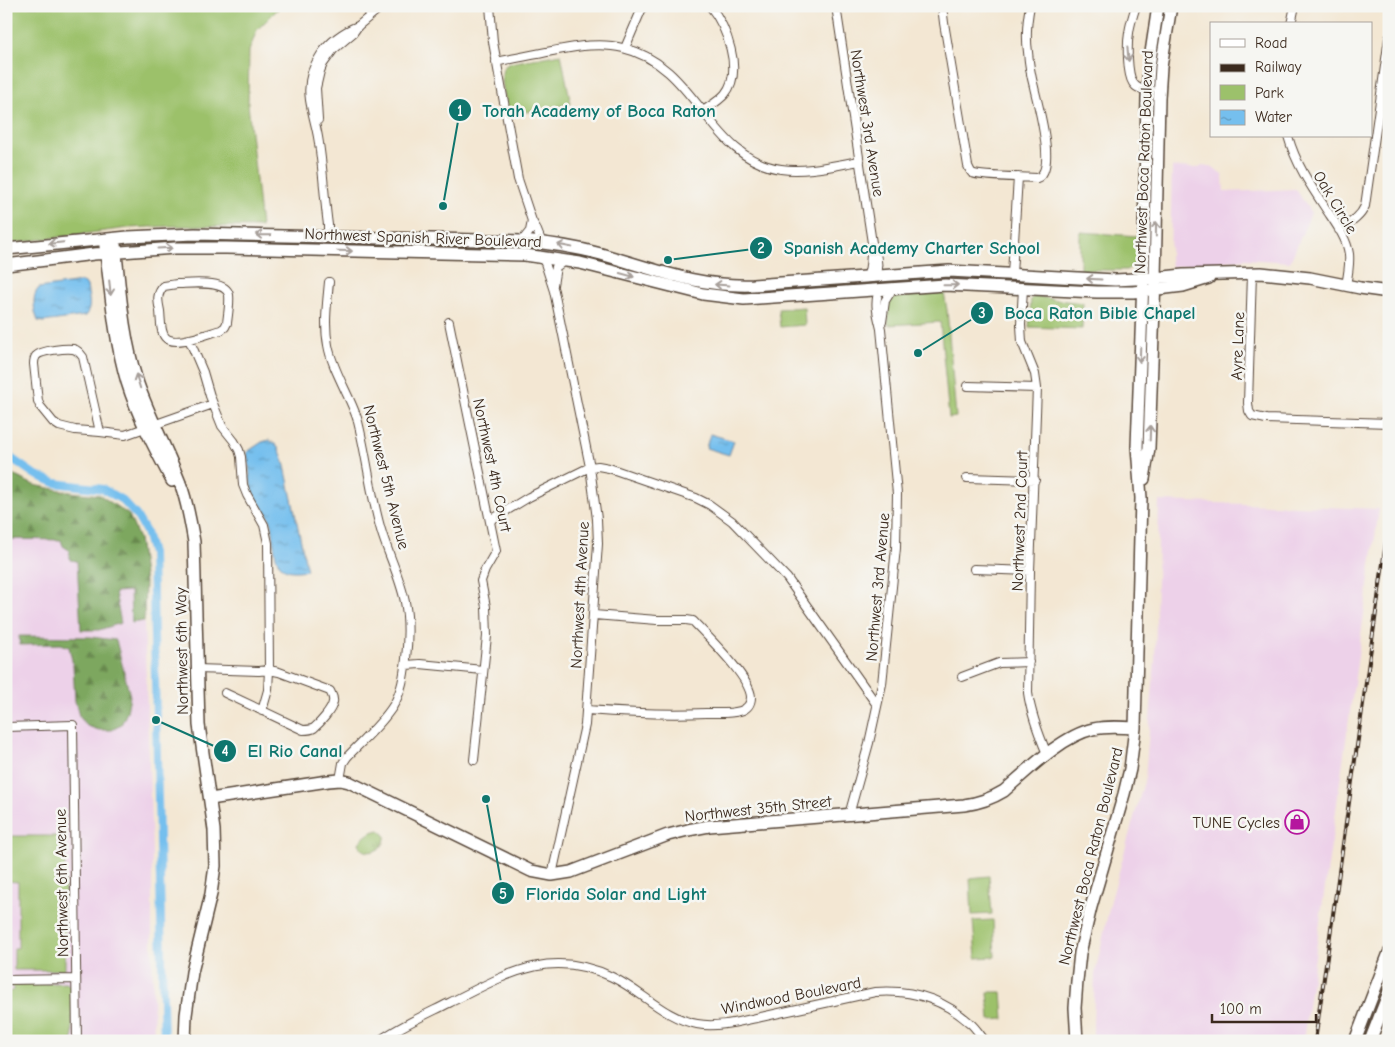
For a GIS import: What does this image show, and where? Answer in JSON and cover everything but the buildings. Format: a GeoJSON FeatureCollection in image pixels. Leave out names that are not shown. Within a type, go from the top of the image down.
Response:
{"type":"FeatureCollection","features":[{"type":"Feature","properties":{"kind":"street"},"geometry":{"type":"LineString","coordinates":[[252,249],[279,244],[318,243],[328,237],[318,136],[316,88],[320,71],[327,58],[358,26],[382,6]]}},
{"type":"Feature","properties":{"kind":"street"},"geometry":{"type":"LineString","coordinates":[[490,6],[496,62],[518,179],[532,221],[542,243]]}},
{"type":"Feature","properties":{"kind":"street"},"geometry":{"type":"LineString","coordinates":[[625,48],[643,6]]}},
{"type":"Feature","properties":{"kind":"street"},"geometry":{"type":"LineString","coordinates":[[703,111],[720,98],[729,88],[733,65],[732,53],[727,37],[710,6]]}},
{"type":"Feature","properties":{"kind":"street","name":"Northwest 3rd Avenue"},"geometry":{"type":"LineString","coordinates":[[836,6],[872,243],[878,265],[871,276]]}},
{"type":"Feature","properties":{"kind":"street"},"geometry":{"type":"LineString","coordinates":[[942,6],[968,166],[971,172],[975,174],[1040,177],[1045,168],[1046,158],[1043,127],[1028,52],[1027,33],[1030,6]]}},
{"type":"Feature","properties":{"kind":"street"},"geometry":{"type":"LineString","coordinates":[[1136,6],[1127,44],[1128,62],[1133,83],[1139,88],[1147,90],[1160,81]]}},
{"type":"Feature","properties":{"kind":"street","name":"Northwest Boca Raton Boulevard"},"geometry":{"type":"LineString","coordinates":[[1077,1041],[1075,1008],[1080,953],[1130,769],[1137,703],[1141,498],[1137,447],[1147,90],[1158,6]]}},
{"type":"Feature","properties":{"kind":"street","name":"Northwest Boca Raton Boulevard"},"geometry":{"type":"LineString","coordinates":[[1141,498],[1149,448],[1160,81],[1170,6]]}},
{"type":"Feature","properties":{"kind":"street"},"geometry":{"type":"LineString","coordinates":[[1291,22],[1295,6]]}},
{"type":"Feature","properties":{"kind":"street"},"geometry":{"type":"LineString","coordinates":[[1339,230],[1358,218],[1365,206],[1389,38]]}},
{"type":"Feature","properties":{"kind":"street"},"geometry":{"type":"LineString","coordinates":[[496,62],[590,46],[625,48],[651,59],[668,70],[682,84],[731,145],[750,159],[782,170],[860,161]]}},
{"type":"Feature","properties":{"kind":"street","name":"Oak Circle"},"geometry":{"type":"LineString","coordinates":[[1289,138],[1303,173],[1339,230],[1349,253],[1346,285]]}},
{"type":"Feature","properties":{"kind":"street"},"geometry":{"type":"LineString","coordinates":[[1012,274],[1018,177]]}},
{"type":"Feature","properties":{"kind":"street"},"geometry":{"type":"LineString","coordinates":[[522,242],[530,231],[532,221]]}},
{"type":"Feature","properties":{"kind":"street","name":"Northwest Spanish River Boulevard"},"geometry":{"type":"LineString","coordinates":[[6,249],[110,239],[195,234],[522,242],[542,243],[586,251],[680,278],[710,284],[743,286],[952,271],[1102,279],[1143,279],[1183,275],[1252,273],[1304,277],[1389,292]]}},
{"type":"Feature","properties":{"kind":"street","name":"Northwest 6th Way"},"geometry":{"type":"LineString","coordinates":[[110,239],[113,312],[127,381],[181,485],[194,542],[199,725],[215,848],[211,894],[192,972],[186,1016],[185,1041]]}},
{"type":"Feature","properties":{"kind":"street","name":"Northwest Spanish River Boulevard"},"geometry":{"type":"LineString","coordinates":[[6,265],[111,252],[175,248],[512,254],[565,260],[691,292],[728,298],[804,295],[950,284],[1096,292],[1142,292],[1183,286],[1222,275]]}},
{"type":"Feature","properties":{"kind":"street","name":"Northwest 4th Avenue"},"geometry":{"type":"LineString","coordinates":[[540,256],[553,287],[590,467],[597,519],[598,544],[587,710],[583,738],[552,875]]}},
{"type":"Feature","properties":{"kind":"street","name":"Northwest 4th Avenue"},"geometry":{"type":"LineString","coordinates":[[553,287],[556,268],[565,260]]}},
{"type":"Feature","properties":{"kind":"street"},"geometry":{"type":"LineString","coordinates":[[880,289],[890,282],[931,278],[952,271]]}},
{"type":"Feature","properties":{"kind":"street","name":"Ayre Lane"},"geometry":{"type":"LineString","coordinates":[[1252,273],[1248,403],[1250,414],[1254,418],[1266,420],[1389,423]]}},
{"type":"Feature","properties":{"kind":"street"},"geometry":{"type":"LineString","coordinates":[[804,295],[823,288],[864,284],[871,276]]}},
{"type":"Feature","properties":{"kind":"street","name":"Northwest 5th Avenue"},"geometry":{"type":"LineString","coordinates":[[329,282],[326,320],[328,345],[336,370],[358,418],[380,528],[401,586],[408,625],[406,664],[402,685],[393,705],[384,717],[347,757],[340,780]]}},
{"type":"Feature","properties":{"kind":"street"},"geometry":{"type":"LineString","coordinates":[[728,298],[750,290],[794,282]]}},
{"type":"Feature","properties":{"kind":"street"},"geometry":{"type":"LineString","coordinates":[[177,284],[218,284],[222,286],[229,294],[227,323],[225,327],[221,330],[189,339],[179,342],[168,340],[164,336],[158,298],[159,291],[164,286],[177,284]]}},
{"type":"Feature","properties":{"kind":"street","name":"Northwest 3rd Avenue"},"geometry":{"type":"LineString","coordinates":[[881,329],[884,301],[893,288]]}},
{"type":"Feature","properties":{"kind":"street","name":"Northwest 2nd Court"},"geometry":{"type":"LineString","coordinates":[[1023,288],[1020,325],[1022,342],[1035,374],[1037,388],[1030,571],[1028,693],[1029,704],[1047,754]]}},
{"type":"Feature","properties":{"kind":"street","name":"Northwest 3rd Avenue"},"geometry":{"type":"LineString","coordinates":[[849,815],[869,743],[882,679],[896,558],[897,494],[881,329],[876,298],[880,289]]}},
{"type":"Feature","properties":{"kind":"street","name":"Northwest 4th Court"},"geometry":{"type":"LineString","coordinates":[[450,322],[496,551],[481,581],[486,607],[487,636],[474,760]]}},
{"type":"Feature","properties":{"kind":"street"},"geometry":{"type":"LineString","coordinates":[[189,339],[222,426],[239,450],[243,485],[261,518],[266,532],[268,543],[269,670],[268,690],[262,711]]}},
{"type":"Feature","properties":{"kind":"street"},"geometry":{"type":"LineString","coordinates":[[100,432],[83,357],[80,352],[71,349],[45,351],[37,355],[34,359],[34,364],[38,401],[53,422],[66,428],[125,436],[213,404]]}},
{"type":"Feature","properties":{"kind":"street"},"geometry":{"type":"LineString","coordinates":[[968,386],[1037,388]]}},
{"type":"Feature","properties":{"kind":"street"},"geometry":{"type":"LineString","coordinates":[[491,520],[529,497],[590,467],[598,466],[609,468],[696,498],[710,505],[732,521],[787,578],[877,706]]}},
{"type":"Feature","properties":{"kind":"street"},"geometry":{"type":"LineString","coordinates":[[967,478],[1034,480]]}},
{"type":"Feature","properties":{"kind":"street"},"geometry":{"type":"LineString","coordinates":[[974,569],[1030,571]]}},
{"type":"Feature","properties":{"kind":"street"},"geometry":{"type":"LineString","coordinates":[[587,710],[670,715],[740,711],[747,708],[751,697],[748,687],[728,656],[693,621],[594,615]]}},
{"type":"Feature","properties":{"kind":"street"},"geometry":{"type":"LineString","coordinates":[[962,677],[999,663],[1029,662]]}},
{"type":"Feature","properties":{"kind":"street"},"geometry":{"type":"LineString","coordinates":[[406,664],[483,670]]}},
{"type":"Feature","properties":{"kind":"street"},"geometry":{"type":"LineString","coordinates":[[197,669],[269,670],[279,672],[330,691],[333,697],[333,704],[330,711],[313,728],[303,730],[225,693]]}},
{"type":"Feature","properties":{"kind":"street","name":"Northwest 6th Avenue"},"geometry":{"type":"LineString","coordinates":[[6,727],[74,726],[77,1041]]}},
{"type":"Feature","properties":{"kind":"street","name":"Northwest 35th Street"},"geometry":{"type":"LineString","coordinates":[[210,799],[311,783],[340,780],[349,782],[531,871],[552,875],[571,872],[668,835],[709,826],[978,803],[1004,790],[1066,740],[1090,729],[1107,727],[1135,728]]}},
{"type":"Feature","properties":{"kind":"street"},"geometry":{"type":"LineString","coordinates":[[1355,1041],[1389,952]]}},
{"type":"Feature","properties":{"kind":"street","name":"Windwood Boulevard"},"geometry":{"type":"LineString","coordinates":[[379,1041],[402,1027],[507,974],[534,966],[565,964],[586,967],[613,977],[668,1014],[698,1024],[721,1024],[747,1020],[875,992],[902,992],[928,997],[952,1009],[971,1023],[985,1041]]}},
{"type":"Feature","properties":{"kind":"street"},"geometry":{"type":"LineString","coordinates":[[6,980],[76,978]]}},
{"type":"Feature","properties":{"kind":"street"},"geometry":{"type":"LineString","coordinates":[[1370,1041],[1384,1013],[1389,992]]}},
{"type":"Feature","properties":{"kind":"street"},"geometry":{"type":"LineString","coordinates":[[1365,1013],[1384,1013]]}},
{"type":"Feature","properties":{"kind":"shaded area"},"geometry":{"type":"Polygon","coordinates":[[[1202,165],[1217,170],[1223,176],[1224,192],[1296,189],[1311,213],[1290,262],[1245,259],[1171,267],[1172,167],[1198,168],[1202,165]]]}},
{"type":"Feature","properties":{"kind":"shaded area"},"geometry":{"type":"Polygon","coordinates":[[[6,466],[13,475],[34,485],[70,492],[100,495],[129,515],[140,540],[145,582],[144,621],[152,851],[154,1041],[6,1041],[6,466]]]}},
{"type":"Feature","properties":{"kind":"shaded area"},"geometry":{"type":"Polygon","coordinates":[[[1159,501],[1379,509],[1303,1041],[1093,1041],[1095,974],[1110,904],[1145,778],[1155,660],[1159,501]]]}},
{"type":"Feature","properties":{"kind":"green space"},"geometry":{"type":"Polygon","coordinates":[[[6,6],[281,6],[257,30],[249,51],[248,104],[261,227],[172,226],[128,228],[6,244],[6,6]]]}},
{"type":"Feature","properties":{"kind":"green space"},"geometry":{"type":"Polygon","coordinates":[[[561,54],[571,104],[509,115],[502,79],[503,69],[510,63],[561,54]]]}},
{"type":"Feature","properties":{"kind":"green space"},"geometry":{"type":"Polygon","coordinates":[[[1080,232],[1138,236],[1138,251],[1134,264],[1126,270],[1080,270],[1080,232]]]}},
{"type":"Feature","properties":{"kind":"green space"},"geometry":{"type":"Polygon","coordinates":[[[944,293],[956,417],[949,418],[940,322],[888,325],[891,299],[914,294],[944,293]]]}},
{"type":"Feature","properties":{"kind":"green space"},"geometry":{"type":"Polygon","coordinates":[[[1035,296],[1083,303],[1082,329],[1029,327],[1031,299],[1035,296]]]}},
{"type":"Feature","properties":{"kind":"green space"},"geometry":{"type":"Polygon","coordinates":[[[804,307],[805,325],[780,327],[778,309],[804,307]]]}},
{"type":"Feature","properties":{"kind":"green space"},"geometry":{"type":"Polygon","coordinates":[[[6,466],[13,475],[34,485],[70,492],[100,495],[129,515],[139,539],[145,582],[144,621],[131,623],[130,591],[115,592],[121,623],[99,630],[81,630],[77,561],[70,560],[69,550],[63,546],[61,540],[6,539],[6,466]]]}},
{"type":"Feature","properties":{"kind":"green space"},"geometry":{"type":"Polygon","coordinates":[[[19,636],[91,637],[116,640],[130,696],[127,712],[121,725],[112,730],[99,730],[87,726],[79,716],[75,701],[73,665],[69,647],[61,644],[20,645],[19,636]]]}},
{"type":"Feature","properties":{"kind":"green space"},"geometry":{"type":"Polygon","coordinates":[[[379,830],[385,835],[385,841],[379,849],[370,852],[361,848],[359,843],[363,838],[379,830]]]}},
{"type":"Feature","properties":{"kind":"green space"},"geometry":{"type":"Polygon","coordinates":[[[6,836],[65,836],[65,970],[14,970],[14,948],[18,948],[18,882],[6,881],[6,836]]]}},
{"type":"Feature","properties":{"kind":"green space"},"geometry":{"type":"Polygon","coordinates":[[[989,876],[992,914],[972,915],[970,878],[989,876]]]}},
{"type":"Feature","properties":{"kind":"green space"},"geometry":{"type":"Polygon","coordinates":[[[993,920],[995,957],[976,958],[973,921],[993,920]]]}},
{"type":"Feature","properties":{"kind":"green space"},"geometry":{"type":"Polygon","coordinates":[[[67,983],[72,988],[73,1041],[6,1041],[6,989],[10,992],[14,989],[8,984],[67,983]]]}},
{"type":"Feature","properties":{"kind":"green space"},"geometry":{"type":"Polygon","coordinates":[[[988,992],[1002,992],[1004,1019],[990,1020],[988,992]]]}},
{"type":"Feature","properties":{"kind":"water"},"geometry":{"type":"Polygon","coordinates":[[[81,282],[87,286],[89,298],[89,309],[85,316],[43,322],[38,321],[34,308],[34,299],[39,288],[81,282]]]}},
{"type":"Feature","properties":{"kind":"water"},"geometry":{"type":"Polygon","coordinates":[[[710,434],[734,441],[729,455],[706,448],[710,434]]]}},
{"type":"Feature","properties":{"kind":"water"},"geometry":{"type":"Polygon","coordinates":[[[269,440],[273,442],[282,455],[307,570],[289,571],[278,562],[271,521],[253,490],[247,452],[262,442],[269,440]]]}},
{"type":"Feature","properties":{"kind":"waterway"},"geometry":{"type":"LineString","coordinates":[[6,451],[11,458],[34,474],[55,483],[103,489],[122,500],[136,515],[146,532],[152,554],[164,1041]]}},
{"type":"Feature","properties":{"kind":"railway"},"geometry":{"type":"LineString","coordinates":[[1315,1041],[1389,521]]}},
{"type":"Feature","properties":{"kind":"place","name":"Torah Academy of Boca Raton"},"geometry":{"type":"Point","coordinates":[443,206]}},
{"type":"Feature","properties":{"kind":"place","name":"Spanish Academy Charter School"},"geometry":{"type":"Point","coordinates":[668,260]}},
{"type":"Feature","properties":{"kind":"place","name":"Boca Raton Bible Chapel"},"geometry":{"type":"Point","coordinates":[918,353]}},
{"type":"Feature","properties":{"kind":"place","name":"El Rio Canal"},"geometry":{"type":"Point","coordinates":[156,720]}},
{"type":"Feature","properties":{"kind":"place","name":"Florida Solar and Light"},"geometry":{"type":"Point","coordinates":[486,799]}},
{"type":"Feature","properties":{"kind":"place","name":"TUNE Cycles"},"geometry":{"type":"Point","coordinates":[1297,822]}}]}
